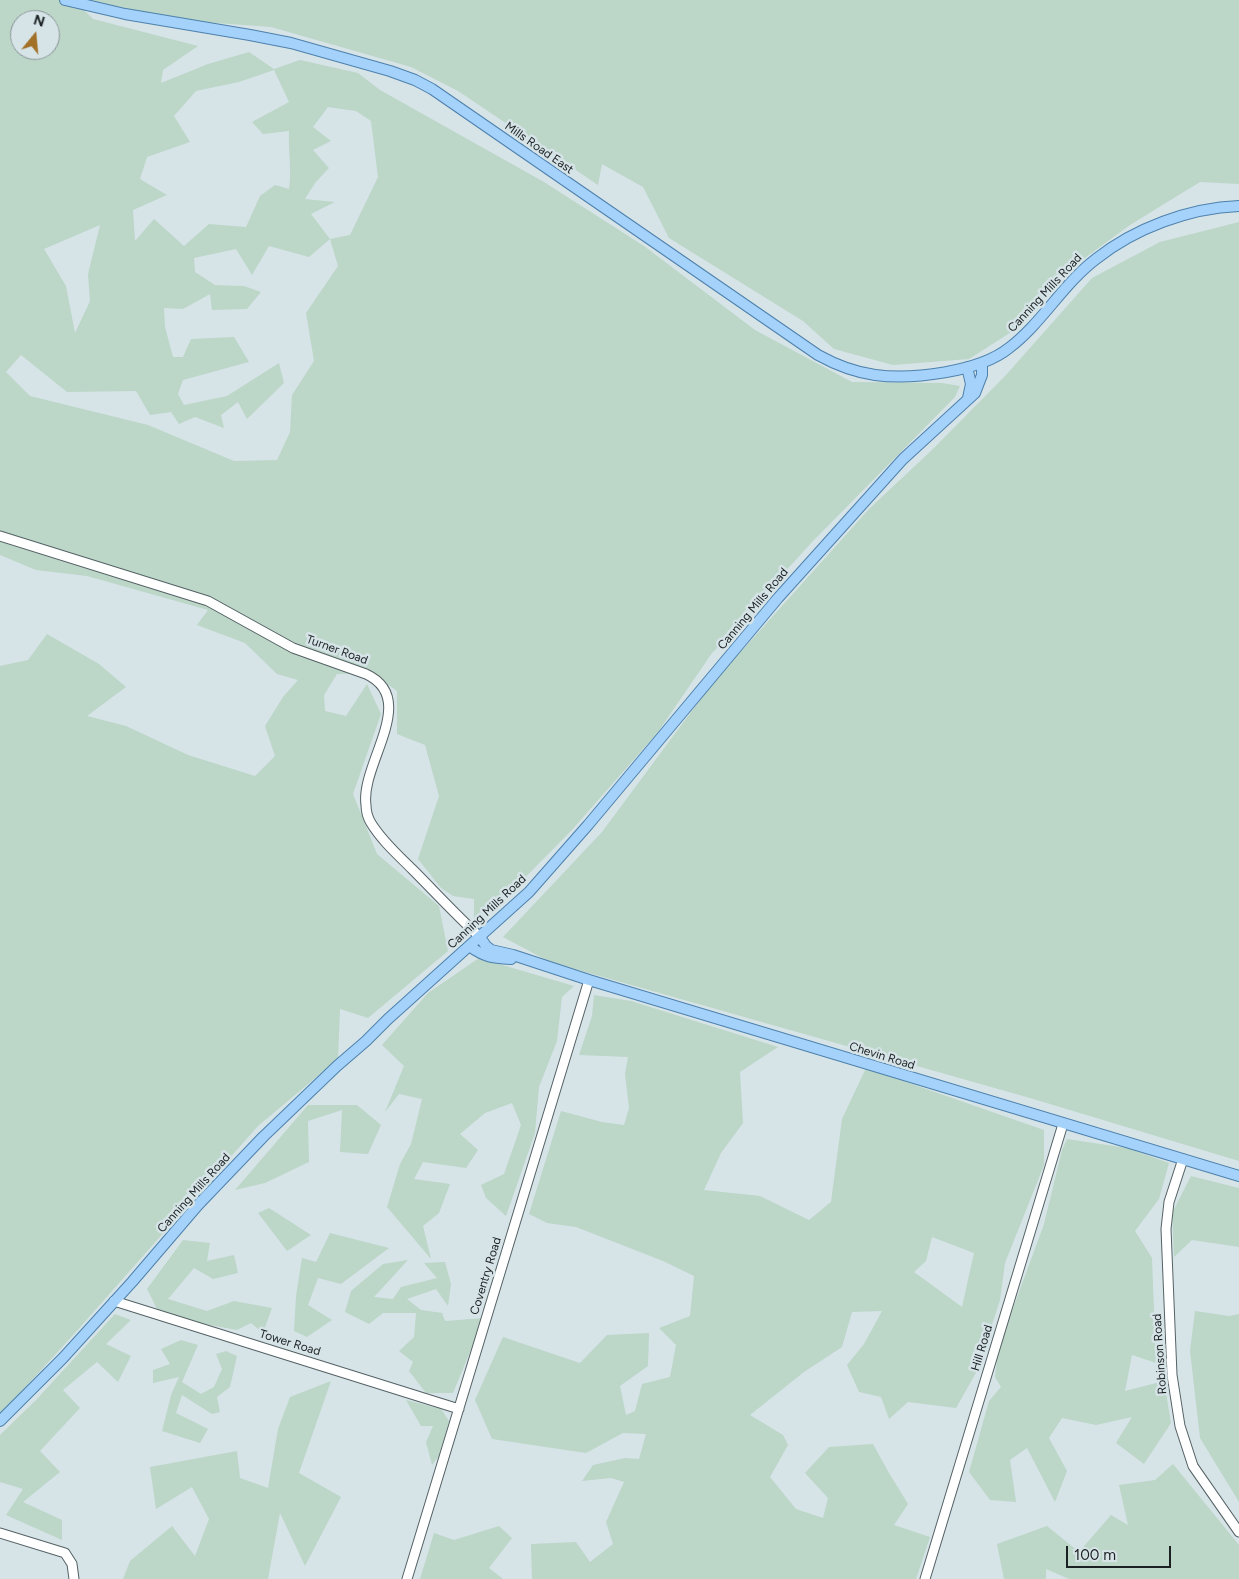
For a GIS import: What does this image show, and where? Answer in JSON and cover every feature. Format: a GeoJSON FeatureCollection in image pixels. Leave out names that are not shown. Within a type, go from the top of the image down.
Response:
{"type":"FeatureCollection","features":[{"type":"Feature","properties":{"kind":"main road","name":"Mills Road East"},"geometry":{"type":"LineString","coordinates":[[65,0],[125,14],[291,43],[407,77],[432,89],[818,356],[842,367],[882,375],[913,375],[967,367]]}},
{"type":"Feature","properties":{"kind":"main road","name":"Canning Mills Road"},"geometry":{"type":"LineString","coordinates":[[967,367],[996,357],[1016,342],[1073,279],[1107,250],[1142,231],[1178,217],[1203,210],[1239,206]]}},
{"type":"Feature","properties":{"kind":"main road","name":"Canning Mills Road"},"geometry":{"type":"LineString","coordinates":[[0,1421],[63,1358],[198,1205],[263,1137],[337,1066],[480,937],[543,877],[778,598],[903,459],[976,393],[982,375],[982,363]]}},
{"type":"Feature","properties":{"kind":"main road"},"geometry":{"type":"LineString","coordinates":[[967,367],[971,384],[968,399]]}},
{"type":"Feature","properties":{"kind":"main road","name":"Chevin Road"},"geometry":{"type":"LineString","coordinates":[[480,937],[491,950],[1239,1176]]}},
{"type":"Feature","properties":{"kind":"main road","name":"Chevin Road"},"geometry":{"type":"LineString","coordinates":[[468,946],[482,955],[492,958],[519,958]]}},
{"type":"Feature","properties":{"kind":"street","name":"Turner Road"},"geometry":{"type":"LineString","coordinates":[[0,536],[208,601],[293,648],[376,679],[388,694],[390,710],[366,790],[366,805],[370,821],[387,844],[456,916],[480,937]]}},
{"type":"Feature","properties":{"kind":"street","name":"Coventry Road"},"geometry":{"type":"LineString","coordinates":[[407,1579],[589,980]]}},
{"type":"Feature","properties":{"kind":"street","name":"Hill Road"},"geometry":{"type":"LineString","coordinates":[[925,1579],[1063,1124]]}},
{"type":"Feature","properties":{"kind":"street","name":"Robinson Road"},"geometry":{"type":"LineString","coordinates":[[1182,1159],[1169,1202],[1166,1229],[1172,1375],[1180,1426],[1193,1466],[1239,1532]]}},
{"type":"Feature","properties":{"kind":"street","name":"Tower Road"},"geometry":{"type":"LineString","coordinates":[[114,1301],[459,1409]]}},
{"type":"Feature","properties":{"kind":"street"},"geometry":{"type":"LineString","coordinates":[[0,1533],[65,1553],[72,1564],[74,1579]]}},
{"type":"Feature","properties":{"kind":"green space"},"geometry":{"type":"Polygon","coordinates":[[[0,0],[74,0],[93,19],[198,46],[163,70],[161,83],[208,64],[249,52],[274,69],[300,60],[358,73],[380,90],[544,182],[644,246],[755,330],[852,382],[942,383],[960,386],[955,397],[813,541],[770,588],[754,612],[712,653],[658,732],[571,831],[483,920],[474,919],[474,899],[453,896],[441,888],[418,859],[439,796],[425,745],[397,734],[397,691],[372,673],[337,674],[324,695],[325,711],[346,716],[367,684],[381,714],[353,794],[377,854],[439,906],[448,951],[368,1018],[340,1009],[338,1059],[258,1126],[0,1415],[0,666],[28,660],[47,634],[99,664],[126,687],[87,716],[126,726],[188,755],[255,776],[275,756],[265,726],[283,697],[298,680],[277,674],[245,643],[197,625],[208,610],[87,576],[36,570],[0,555],[0,0]],[[274,70],[239,82],[196,91],[174,116],[190,142],[147,157],[140,179],[167,195],[133,210],[135,241],[154,219],[184,246],[209,224],[246,227],[260,196],[275,185],[289,189],[289,131],[263,134],[252,122],[289,102],[274,70]],[[328,107],[313,127],[331,141],[313,150],[329,168],[315,183],[305,199],[335,202],[311,214],[330,239],[350,235],[378,177],[371,121],[356,111],[328,107]],[[100,225],[44,249],[66,286],[75,333],[90,301],[88,274],[100,225]],[[330,239],[309,257],[269,246],[252,275],[236,249],[194,258],[195,272],[215,285],[244,286],[261,292],[247,309],[212,310],[210,294],[183,309],[164,308],[165,327],[173,357],[183,357],[191,339],[234,337],[249,362],[183,380],[178,394],[184,405],[227,396],[279,363],[284,383],[247,419],[238,402],[221,415],[224,428],[195,417],[179,424],[171,412],[150,415],[136,391],[67,392],[21,355],[6,372],[30,396],[148,425],[234,461],[277,460],[290,432],[292,395],[314,361],[306,313],[338,266],[330,239]]]}},
{"type":"Feature","properties":{"kind":"green space"},"geometry":{"type":"Polygon","coordinates":[[[88,0],[1239,0],[1239,184],[1200,182],[1130,225],[1071,268],[1016,329],[969,359],[893,365],[834,349],[803,321],[669,238],[643,187],[602,164],[598,185],[458,91],[411,67],[271,27],[189,21],[129,12],[88,0]]]}},
{"type":"Feature","properties":{"kind":"green space"},"geometry":{"type":"Polygon","coordinates":[[[1239,222],[1239,1161],[1030,1098],[550,962],[503,937],[602,832],[711,685],[870,508],[933,449],[1006,375],[1092,278],[1160,242],[1239,222]]]}},
{"type":"Feature","properties":{"kind":"green space"},"geometry":{"type":"Polygon","coordinates":[[[479,958],[574,986],[562,997],[557,1041],[539,1087],[535,1133],[506,1216],[486,1198],[481,1185],[504,1174],[521,1125],[512,1103],[485,1113],[460,1134],[478,1150],[466,1168],[423,1162],[414,1179],[450,1184],[439,1213],[423,1226],[431,1259],[387,1207],[400,1164],[411,1144],[422,1099],[399,1094],[385,1112],[404,1066],[382,1045],[428,993],[479,958]]]}},
{"type":"Feature","properties":{"kind":"green space"},"geometry":{"type":"Polygon","coordinates":[[[594,995],[631,1001],[778,1047],[740,1072],[743,1123],[721,1153],[704,1190],[760,1196],[809,1220],[831,1202],[842,1119],[866,1068],[1044,1130],[1044,1165],[1005,1263],[1000,1300],[977,1371],[956,1408],[908,1402],[889,1419],[881,1397],[859,1392],[847,1365],[864,1344],[882,1311],[852,1312],[842,1347],[804,1372],[750,1415],[783,1435],[788,1445],[770,1477],[796,1509],[823,1518],[828,1498],[805,1473],[829,1447],[873,1444],[908,1504],[894,1525],[930,1537],[916,1579],[532,1579],[531,1544],[576,1542],[590,1562],[613,1544],[606,1522],[624,1482],[611,1478],[582,1481],[593,1465],[625,1458],[639,1459],[646,1434],[623,1433],[586,1453],[492,1439],[475,1400],[503,1337],[580,1363],[607,1335],[649,1333],[648,1366],[620,1386],[626,1415],[635,1411],[642,1384],[670,1377],[676,1345],[659,1328],[690,1316],[694,1276],[663,1261],[576,1227],[547,1223],[529,1214],[561,1111],[602,1122],[624,1125],[629,1108],[625,1074],[628,1057],[579,1055],[592,1016],[594,995]],[[932,1237],[926,1261],[914,1272],[962,1307],[974,1253],[932,1237]]]}},
{"type":"Feature","properties":{"kind":"green space"},"geometry":{"type":"Polygon","coordinates":[[[308,1105],[357,1105],[381,1125],[368,1154],[340,1152],[342,1110],[308,1121],[309,1162],[265,1183],[235,1190],[308,1105]]]}},
{"type":"Feature","properties":{"kind":"green space"},"geometry":{"type":"Polygon","coordinates":[[[1067,1139],[1127,1148],[1169,1163],[1159,1199],[1135,1231],[1152,1258],[1156,1363],[1132,1355],[1125,1391],[1164,1381],[1171,1423],[1144,1464],[1116,1443],[1132,1417],[1096,1425],[1062,1418],[1049,1438],[1067,1471],[1055,1502],[1027,1448],[1010,1460],[1016,1502],[990,1500],[969,1472],[989,1401],[1001,1387],[995,1377],[998,1349],[1044,1224],[1062,1150],[1067,1139]]]}},
{"type":"Feature","properties":{"kind":"green space"},"geometry":{"type":"Polygon","coordinates":[[[1191,1176],[1239,1188],[1239,1247],[1192,1240],[1174,1257],[1172,1213],[1191,1176]]]}},
{"type":"Feature","properties":{"kind":"green space"},"geometry":{"type":"Polygon","coordinates":[[[269,1208],[311,1235],[287,1251],[258,1213],[269,1208]]]}},
{"type":"Feature","properties":{"kind":"green space"},"geometry":{"type":"Polygon","coordinates":[[[330,1233],[389,1248],[341,1284],[318,1278],[308,1305],[332,1320],[307,1337],[294,1331],[296,1296],[302,1258],[316,1262],[330,1233]]]}},
{"type":"Feature","properties":{"kind":"green space"},"geometry":{"type":"Polygon","coordinates":[[[183,1240],[210,1243],[207,1261],[234,1255],[238,1273],[213,1279],[194,1268],[168,1299],[207,1311],[234,1301],[272,1308],[263,1333],[251,1323],[237,1330],[189,1321],[157,1309],[147,1289],[183,1240]]]}},
{"type":"Feature","properties":{"kind":"green space"},"geometry":{"type":"Polygon","coordinates":[[[408,1260],[374,1297],[393,1299],[401,1287],[437,1278],[424,1263],[445,1262],[451,1284],[448,1306],[436,1289],[407,1299],[421,1310],[442,1313],[445,1321],[484,1318],[453,1393],[426,1393],[409,1371],[413,1362],[399,1351],[414,1337],[416,1313],[383,1313],[369,1324],[345,1312],[351,1291],[383,1264],[408,1260]]]}},
{"type":"Feature","properties":{"kind":"green space"},"geometry":{"type":"Polygon","coordinates":[[[1195,1311],[1229,1316],[1239,1314],[1239,1502],[1200,1438],[1190,1351],[1195,1311]]]}},
{"type":"Feature","properties":{"kind":"green space"},"geometry":{"type":"Polygon","coordinates":[[[115,1314],[131,1320],[106,1344],[131,1356],[118,1382],[97,1362],[63,1390],[80,1408],[40,1451],[60,1472],[23,1502],[62,1520],[62,1540],[6,1515],[23,1489],[0,1482],[0,1435],[36,1400],[115,1314]]]}},
{"type":"Feature","properties":{"kind":"green space"},"geometry":{"type":"Polygon","coordinates":[[[181,1340],[198,1345],[182,1382],[201,1394],[214,1387],[222,1369],[216,1354],[226,1351],[237,1356],[230,1387],[217,1397],[220,1412],[212,1414],[182,1395],[176,1413],[208,1429],[200,1443],[162,1431],[171,1395],[179,1377],[153,1383],[153,1370],[170,1364],[161,1349],[181,1340]]]}},
{"type":"Feature","properties":{"kind":"green space"},"geometry":{"type":"Polygon","coordinates":[[[331,1381],[299,1473],[341,1497],[305,1566],[280,1513],[268,1579],[123,1579],[130,1561],[172,1526],[195,1556],[209,1519],[192,1487],[156,1509],[150,1467],[237,1451],[240,1478],[268,1488],[278,1429],[290,1397],[331,1381]]]}},
{"type":"Feature","properties":{"kind":"green space"},"geometry":{"type":"Polygon","coordinates":[[[406,1400],[441,1409],[449,1421],[439,1456],[432,1465],[426,1442],[433,1426],[421,1426],[406,1400]]]}},
{"type":"Feature","properties":{"kind":"green space"},"geometry":{"type":"Polygon","coordinates":[[[1173,1464],[1239,1545],[1239,1579],[1069,1579],[1046,1569],[1046,1579],[1004,1579],[997,1544],[1047,1526],[1079,1552],[1111,1515],[1128,1525],[1119,1485],[1155,1480],[1173,1464]]]}},
{"type":"Feature","properties":{"kind":"green space"},"geometry":{"type":"Polygon","coordinates":[[[499,1526],[512,1538],[489,1568],[503,1579],[420,1579],[434,1533],[454,1540],[499,1526]]]}}]}
